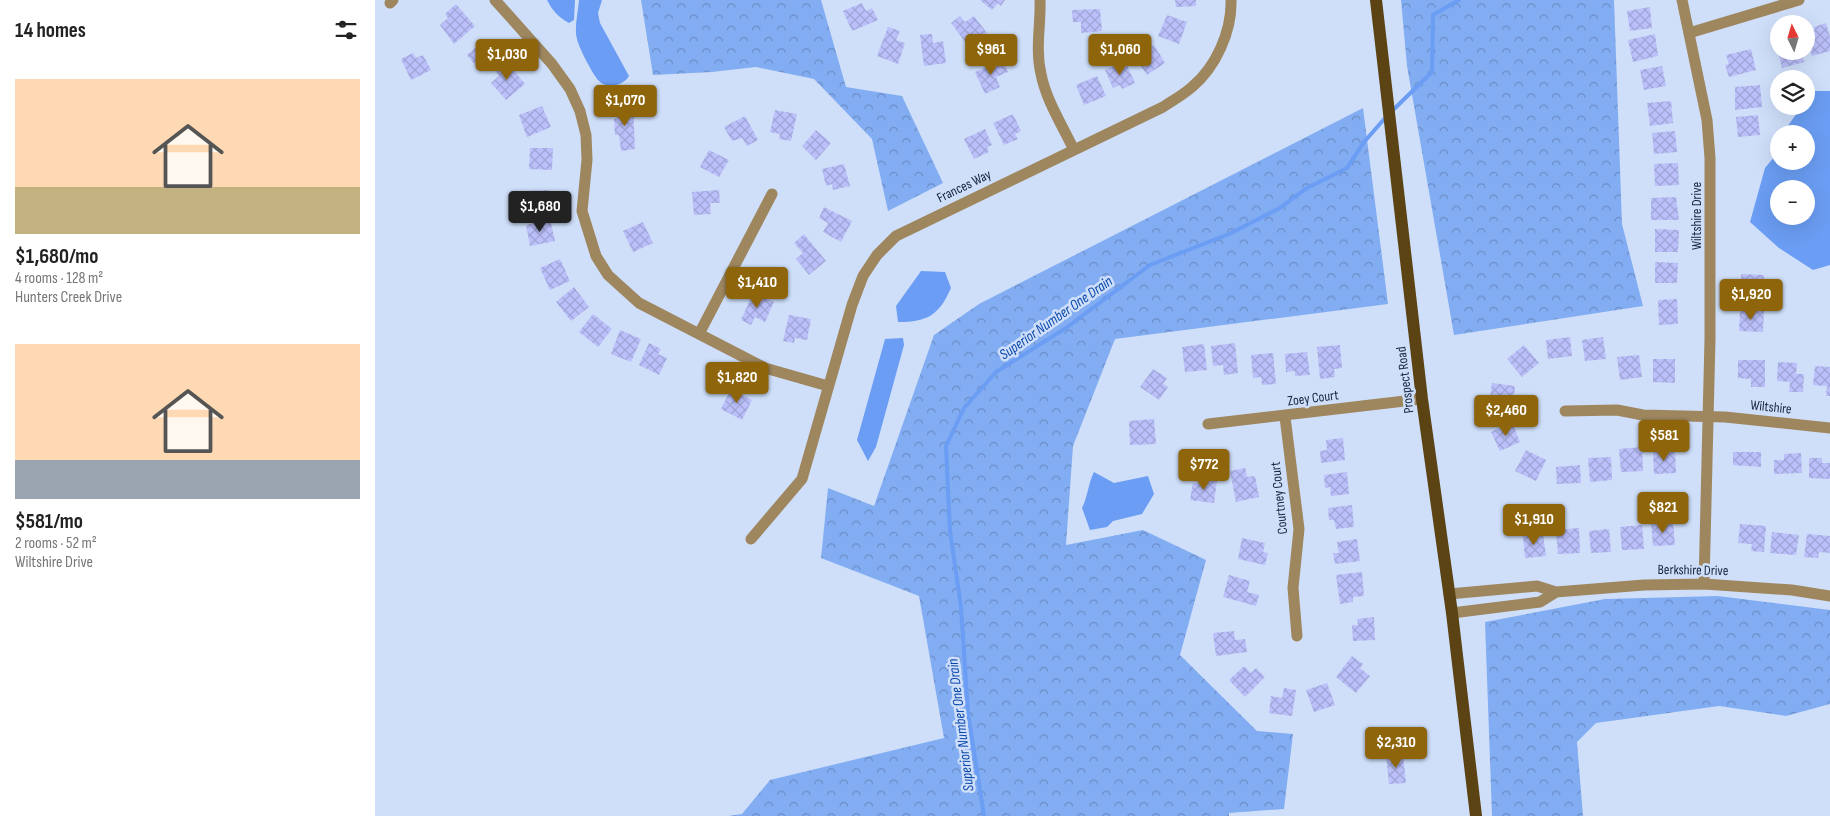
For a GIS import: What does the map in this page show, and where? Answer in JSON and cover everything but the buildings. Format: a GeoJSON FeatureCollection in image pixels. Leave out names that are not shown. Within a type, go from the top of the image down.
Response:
{"type":"FeatureCollection","features":[{"type":"Feature","properties":{"kind":"main road","name":"Prospect Road"},"geometry":{"type":"LineString","coordinates":[[1376,0],[1422,399],[1452,612],[1476,816]]}},
{"type":"Feature","properties":{"kind":"street"},"geometry":{"type":"LineString","coordinates":[[495,0],[552,64],[570,88],[580,111],[586,136],[587,160],[581,211],[595,256],[608,275],[639,303],[765,368],[828,386]]}},
{"type":"Feature","properties":{"kind":"street"},"geometry":{"type":"LineString","coordinates":[[1039,0],[1038,50],[1040,73],[1073,148]]}},
{"type":"Feature","properties":{"kind":"street","name":"Frances Way"},"geometry":{"type":"LineString","coordinates":[[751,539],[802,479],[852,304],[863,276],[877,255],[896,236],[1073,148],[1163,107],[1192,87],[1210,67],[1223,42],[1231,13],[1231,0]]}},
{"type":"Feature","properties":{"kind":"street","name":"Wiltshire Drive"},"geometry":{"type":"LineString","coordinates":[[1681,0],[1707,120],[1710,158],[1709,418],[1704,584]]}},
{"type":"Feature","properties":{"kind":"street"},"geometry":{"type":"LineString","coordinates":[[1689,33],[1799,0]]}},
{"type":"Feature","properties":{"kind":"street"},"geometry":{"type":"LineString","coordinates":[[699,334],[772,194]]}},
{"type":"Feature","properties":{"kind":"street","name":"Zoey Court"},"geometry":{"type":"LineString","coordinates":[[1208,424],[1422,399]]}},
{"type":"Feature","properties":{"kind":"street","name":"Wiltshire"},"geometry":{"type":"LineString","coordinates":[[1565,410],[1617,410],[1643,415],[1725,417],[1830,428]]}},
{"type":"Feature","properties":{"kind":"street","name":"Courtney Court"},"geometry":{"type":"LineString","coordinates":[[1285,416],[1299,529],[1293,588],[1297,636]]}},
{"type":"Feature","properties":{"kind":"street","name":"Berkshire Drive"},"geometry":{"type":"LineString","coordinates":[[1449,594],[1537,586],[1556,592],[1644,584],[1704,584],[1792,590],[1830,596]]}},
{"type":"Feature","properties":{"kind":"street","name":"Berkshire Drive"},"geometry":{"type":"LineString","coordinates":[[1452,612],[1540,602],[1556,592]]}},
{"type":"Feature","properties":{"kind":"green space"},"geometry":{"type":"Polygon","coordinates":[[[641,0],[821,0],[846,87],[902,96],[943,183],[888,211],[872,139],[814,79],[756,67],[712,72],[653,75],[641,0]]]}},
{"type":"Feature","properties":{"kind":"green space"},"geometry":{"type":"Polygon","coordinates":[[[1401,0],[1614,0],[1622,224],[1643,306],[1454,335],[1407,66],[1401,0]]]}},
{"type":"Feature","properties":{"kind":"green space"},"geometry":{"type":"Polygon","coordinates":[[[1363,108],[1388,304],[1115,339],[1073,446],[1066,545],[1143,530],[1206,560],[1180,655],[1257,731],[1293,734],[1284,809],[1229,813],[1229,816],[728,816],[742,814],[770,780],[944,738],[919,596],[821,558],[828,488],[874,506],[934,335],[979,304],[1363,108]]]}},
{"type":"Feature","properties":{"kind":"green space"},"geometry":{"type":"Polygon","coordinates":[[[1718,596],[1830,610],[1830,704],[1786,716],[1719,706],[1596,723],[1577,742],[1583,816],[1492,816],[1485,622],[1605,599],[1718,596]]]}},
{"type":"Feature","properties":{"kind":"shaded area"},"geometry":{"type":"Polygon","coordinates":[[[547,0],[575,0],[574,20],[569,23],[562,18],[553,10],[547,0]]]}},
{"type":"Feature","properties":{"kind":"shaded area"},"geometry":{"type":"Polygon","coordinates":[[[579,0],[602,0],[598,13],[600,23],[629,76],[623,82],[611,86],[602,84],[583,55],[576,35],[579,0]]]}},
{"type":"Feature","properties":{"kind":"shaded area"},"geometry":{"type":"Polygon","coordinates":[[[1815,91],[1830,91],[1830,265],[1813,270],[1779,248],[1750,222],[1765,168],[1770,162],[1770,170],[1815,170],[1815,125],[1788,125],[1796,115],[1815,115],[1815,91]]]}},
{"type":"Feature","properties":{"kind":"shaded area"},"geometry":{"type":"Polygon","coordinates":[[[921,271],[945,272],[951,288],[947,297],[937,311],[931,315],[908,322],[898,322],[896,306],[921,271]]]}},
{"type":"Feature","properties":{"kind":"shaded area"},"geometry":{"type":"Polygon","coordinates":[[[903,338],[904,345],[876,447],[868,461],[857,440],[885,339],[903,338]]]}},
{"type":"Feature","properties":{"kind":"shaded area"},"geometry":{"type":"Polygon","coordinates":[[[1094,472],[1114,483],[1148,476],[1154,494],[1142,514],[1113,521],[1107,527],[1090,530],[1082,508],[1094,472]]]}},
{"type":"Feature","properties":{"kind":"waterway","name":"Superior Number One Drain"},"geometry":{"type":"LineString","coordinates":[[1391,112],[1432,72],[1433,15],[1459,0]]}},
{"type":"Feature","properties":{"kind":"waterway","name":"Superior Number One Drain"},"geometry":{"type":"LineString","coordinates":[[984,816],[968,713],[961,607],[950,531],[946,446],[964,408],[996,372],[1066,328],[1150,265],[1229,234],[1280,208],[1307,188],[1347,168],[1364,142],[1386,117]]}}]}
